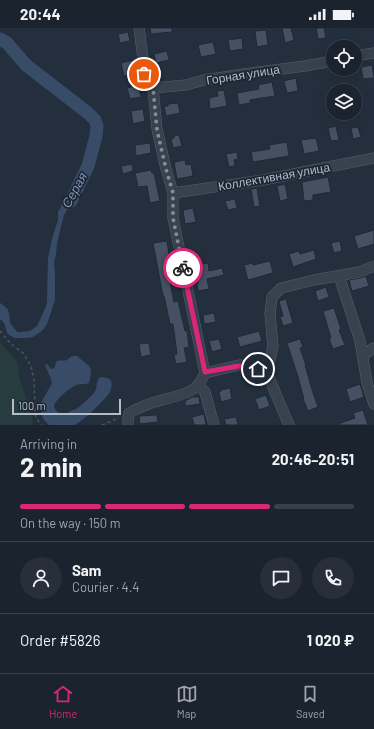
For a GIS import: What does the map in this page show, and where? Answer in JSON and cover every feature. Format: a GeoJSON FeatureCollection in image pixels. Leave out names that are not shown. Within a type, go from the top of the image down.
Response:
{"type":"FeatureCollection","features":[{"type":"Feature","properties":{"kind":"street"},"geometry":{"type":"LineString","coordinates":[[128,425],[130,413],[140,407],[186,393],[194,389],[198,386],[205,372],[173,218],[173,193],[157,130],[153,88],[144,74],[139,28]]}},
{"type":"Feature","properties":{"kind":"street"},"geometry":{"type":"LineString","coordinates":[[362,55],[374,53]]}},
{"type":"Feature","properties":{"kind":"street","name":"Горная улица"},"geometry":{"type":"LineString","coordinates":[[153,88],[326,62]]}},
{"type":"Feature","properties":{"kind":"street","name":"Коллективная улица"},"geometry":{"type":"LineString","coordinates":[[173,193],[263,180],[374,158]]}},
{"type":"Feature","properties":{"kind":"street"},"geometry":{"type":"LineString","coordinates":[[289,425],[267,372],[273,347],[270,314],[272,297],[281,288],[314,280],[359,272],[374,266]]}},
{"type":"Feature","properties":{"kind":"street"},"geometry":{"type":"LineString","coordinates":[[339,276],[360,341],[367,383],[374,404]]}},
{"type":"Feature","properties":{"kind":"street"},"geometry":{"type":"LineString","coordinates":[[363,355],[374,348]]}},
{"type":"Feature","properties":{"kind":"street"},"geometry":{"type":"LineString","coordinates":[[205,372],[239,366],[249,366],[267,372]]}},
{"type":"Feature","properties":{"kind":"street"},"geometry":{"type":"LineString","coordinates":[[198,386],[205,392],[214,425]]}},
{"type":"Feature","properties":{"kind":"path"},"geometry":{"type":"LineString","coordinates":[[0,331],[23,353],[31,366],[34,380],[35,415],[42,425]]}},
{"type":"Feature","properties":{"kind":"path"},"geometry":{"type":"LineString","coordinates":[[102,425],[130,413]]}},
{"type":"Feature","properties":{"kind":"green space"},"geometry":{"type":"Polygon","coordinates":[[[0,342],[17,362],[20,379],[33,425],[0,425],[0,342]]]}},
{"type":"Feature","properties":{"kind":"water"},"geometry":{"type":"Polygon","coordinates":[[[74,185],[80,187],[71,208],[67,210],[64,215],[57,243],[54,262],[55,300],[47,324],[43,330],[33,337],[15,338],[9,335],[4,323],[0,319],[0,303],[6,307],[9,313],[10,323],[17,332],[30,331],[37,326],[47,303],[48,258],[58,220],[58,211],[63,201],[70,194],[74,185]]]}},
{"type":"Feature","properties":{"kind":"water"},"geometry":{"type":"Polygon","coordinates":[[[73,356],[77,356],[89,366],[91,374],[89,383],[76,385],[60,397],[54,407],[60,414],[65,414],[75,410],[88,399],[96,390],[99,378],[102,377],[111,380],[111,390],[99,405],[77,424],[49,425],[44,420],[41,413],[41,403],[52,383],[45,365],[47,364],[53,369],[57,361],[67,360],[73,356]]]}},
{"type":"Feature","properties":{"kind":"building"},"geometry":{"type":"Polygon","coordinates":[[[150,28],[172,28],[172,32],[151,34],[150,28]]]}},
{"type":"Feature","properties":{"kind":"building"},"geometry":{"type":"Polygon","coordinates":[[[282,28],[291,28],[294,40],[285,43],[282,28]]]}},
{"type":"Feature","properties":{"kind":"building"},"geometry":{"type":"Polygon","coordinates":[[[316,28],[324,28],[326,38],[318,39],[316,28]]]}},
{"type":"Feature","properties":{"kind":"building"},"geometry":{"type":"Polygon","coordinates":[[[266,30],[268,45],[257,47],[255,31],[266,30]]]}},
{"type":"Feature","properties":{"kind":"building"},"geometry":{"type":"Polygon","coordinates":[[[128,32],[130,41],[120,43],[118,34],[128,32]]]}},
{"type":"Feature","properties":{"kind":"building"},"geometry":{"type":"Polygon","coordinates":[[[242,38],[243,49],[230,51],[228,40],[242,38]]]}},
{"type":"Feature","properties":{"kind":"building"},"geometry":{"type":"Polygon","coordinates":[[[213,42],[216,54],[201,57],[198,45],[213,42]]]}},
{"type":"Feature","properties":{"kind":"building"},"geometry":{"type":"Polygon","coordinates":[[[167,51],[169,60],[156,63],[154,54],[167,51]]]}},
{"type":"Feature","properties":{"kind":"building"},"geometry":{"type":"Polygon","coordinates":[[[134,60],[137,73],[124,76],[121,63],[134,60]]]}},
{"type":"Feature","properties":{"kind":"building"},"geometry":{"type":"Polygon","coordinates":[[[372,65],[374,78],[363,79],[362,67],[372,65]]]}},
{"type":"Feature","properties":{"kind":"building"},"geometry":{"type":"Polygon","coordinates":[[[296,78],[298,91],[287,93],[284,81],[296,78]]]}},
{"type":"Feature","properties":{"kind":"building"},"geometry":{"type":"Polygon","coordinates":[[[272,82],[275,96],[250,100],[250,103],[239,105],[237,93],[259,89],[258,85],[272,82]]]}},
{"type":"Feature","properties":{"kind":"building"},"geometry":{"type":"Polygon","coordinates":[[[138,85],[141,97],[130,99],[127,88],[138,85]]]}},
{"type":"Feature","properties":{"kind":"building"},"geometry":{"type":"Polygon","coordinates":[[[224,90],[227,106],[210,109],[209,98],[218,96],[217,91],[224,90]]]}},
{"type":"Feature","properties":{"kind":"building"},"geometry":{"type":"Polygon","coordinates":[[[178,103],[180,113],[166,116],[164,106],[178,103]]]}},
{"type":"Feature","properties":{"kind":"building"},"geometry":{"type":"Polygon","coordinates":[[[143,109],[145,121],[133,124],[131,111],[143,109]]]}},
{"type":"Feature","properties":{"kind":"building"},"geometry":{"type":"Polygon","coordinates":[[[336,126],[339,140],[331,141],[328,128],[336,126]]]}},
{"type":"Feature","properties":{"kind":"building"},"geometry":{"type":"Polygon","coordinates":[[[358,127],[361,137],[353,139],[351,128],[358,127]]]}},
{"type":"Feature","properties":{"kind":"building"},"geometry":{"type":"Polygon","coordinates":[[[179,135],[182,146],[173,148],[171,139],[174,138],[174,136],[179,135]]]}},
{"type":"Feature","properties":{"kind":"building"},"geometry":{"type":"Polygon","coordinates":[[[316,138],[319,151],[304,154],[301,140],[316,138]]]}},
{"type":"Feature","properties":{"kind":"building"},"geometry":{"type":"Polygon","coordinates":[[[287,142],[289,156],[253,162],[251,152],[270,149],[269,145],[287,142]]]}},
{"type":"Feature","properties":{"kind":"building"},"geometry":{"type":"Polygon","coordinates":[[[150,143],[151,153],[136,156],[135,145],[150,143]]]}},
{"type":"Feature","properties":{"kind":"building"},"geometry":{"type":"Polygon","coordinates":[[[237,152],[238,159],[234,160],[235,166],[229,167],[226,154],[237,152]]]}},
{"type":"Feature","properties":{"kind":"building"},"geometry":{"type":"Polygon","coordinates":[[[185,160],[186,165],[191,164],[193,176],[177,179],[174,162],[185,160]]]}},
{"type":"Feature","properties":{"kind":"building"},"geometry":{"type":"Polygon","coordinates":[[[132,164],[133,171],[123,174],[121,166],[132,164]]]}},
{"type":"Feature","properties":{"kind":"building"},"geometry":{"type":"Polygon","coordinates":[[[151,170],[152,173],[154,173],[160,201],[150,203],[147,186],[138,187],[135,173],[151,170]]]}},
{"type":"Feature","properties":{"kind":"building"},"geometry":{"type":"Polygon","coordinates":[[[328,177],[331,192],[313,195],[313,200],[304,201],[302,182],[328,177]]]}},
{"type":"Feature","properties":{"kind":"building"},"geometry":{"type":"Polygon","coordinates":[[[285,184],[288,199],[280,201],[277,186],[285,184]]]}},
{"type":"Feature","properties":{"kind":"building"},"geometry":{"type":"Polygon","coordinates":[[[257,188],[260,206],[254,207],[251,189],[257,188]]]}},
{"type":"Feature","properties":{"kind":"building"},"geometry":{"type":"Polygon","coordinates":[[[235,199],[237,208],[228,210],[225,201],[235,199]]]}},
{"type":"Feature","properties":{"kind":"building"},"geometry":{"type":"Polygon","coordinates":[[[193,208],[196,222],[185,224],[183,210],[193,208]]]}},
{"type":"Feature","properties":{"kind":"building"},"geometry":{"type":"Polygon","coordinates":[[[374,230],[374,244],[358,249],[354,236],[374,230]]]}},
{"type":"Feature","properties":{"kind":"building"},"geometry":{"type":"Polygon","coordinates":[[[167,241],[168,255],[173,277],[169,278],[174,302],[178,301],[185,331],[187,331],[189,347],[184,348],[187,362],[176,364],[174,355],[177,354],[173,324],[170,324],[163,296],[153,243],[167,241]]]}},
{"type":"Feature","properties":{"kind":"building"},"geometry":{"type":"Polygon","coordinates":[[[340,241],[342,251],[334,253],[331,243],[340,241]]]}},
{"type":"Feature","properties":{"kind":"building"},"geometry":{"type":"Polygon","coordinates":[[[314,250],[316,259],[293,267],[289,254],[299,251],[300,254],[314,250]]]}},
{"type":"Feature","properties":{"kind":"building"},"geometry":{"type":"Polygon","coordinates":[[[270,261],[273,273],[248,280],[244,265],[253,263],[253,265],[270,261]]]}},
{"type":"Feature","properties":{"kind":"building"},"geometry":{"type":"Polygon","coordinates":[[[208,263],[209,271],[222,268],[224,275],[207,279],[209,289],[198,291],[195,265],[208,263]]]}},
{"type":"Feature","properties":{"kind":"building"},"geometry":{"type":"Polygon","coordinates":[[[366,276],[369,286],[352,291],[349,280],[366,276]]]}},
{"type":"Feature","properties":{"kind":"building"},"geometry":{"type":"Polygon","coordinates":[[[326,287],[329,297],[318,301],[315,291],[326,287]]]}},
{"type":"Feature","properties":{"kind":"building"},"geometry":{"type":"Polygon","coordinates":[[[286,299],[293,323],[283,326],[280,317],[283,316],[279,301],[286,299]]]}},
{"type":"Feature","properties":{"kind":"building"},"geometry":{"type":"Polygon","coordinates":[[[334,308],[341,329],[339,330],[345,345],[333,349],[329,339],[331,338],[323,311],[334,308]]]}},
{"type":"Feature","properties":{"kind":"building"},"geometry":{"type":"Polygon","coordinates":[[[214,313],[216,322],[204,324],[203,315],[214,313]]]}},
{"type":"Feature","properties":{"kind":"building"},"geometry":{"type":"Polygon","coordinates":[[[259,331],[262,341],[240,347],[237,337],[259,331]]]}},
{"type":"Feature","properties":{"kind":"building"},"geometry":{"type":"Polygon","coordinates":[[[219,339],[222,349],[212,352],[209,341],[219,339]]]}},
{"type":"Feature","properties":{"kind":"building"},"geometry":{"type":"Polygon","coordinates":[[[300,339],[303,347],[300,348],[318,407],[308,411],[303,399],[298,377],[287,343],[300,339]]]}},
{"type":"Feature","properties":{"kind":"building"},"geometry":{"type":"Polygon","coordinates":[[[149,343],[151,355],[141,357],[139,344],[149,343]]]}},
{"type":"Feature","properties":{"kind":"building"},"geometry":{"type":"Polygon","coordinates":[[[360,384],[364,397],[350,402],[346,389],[360,384]]]}},
{"type":"Feature","properties":{"kind":"building"},"geometry":{"type":"Polygon","coordinates":[[[230,388],[232,399],[221,402],[219,392],[230,388]]]}},
{"type":"Feature","properties":{"kind":"building"},"geometry":{"type":"Polygon","coordinates":[[[266,395],[270,406],[259,410],[255,399],[266,395]]]}},
{"type":"Feature","properties":{"kind":"building"},"geometry":{"type":"Polygon","coordinates":[[[192,397],[199,397],[200,404],[185,406],[185,401],[192,397]]]}},
{"type":"Feature","properties":{"kind":"building"},"geometry":{"type":"Polygon","coordinates":[[[363,410],[368,425],[338,425],[355,418],[353,413],[363,410]]]}},
{"type":"Feature","properties":{"kind":"building"},"geometry":{"type":"Polygon","coordinates":[[[204,414],[206,425],[194,425],[192,417],[204,414]]]}},
{"type":"Feature","properties":{"kind":"building"},"geometry":{"type":"Polygon","coordinates":[[[157,415],[158,422],[140,424],[139,416],[157,415]]]}},
{"type":"Feature","properties":{"kind":"building"},"geometry":{"type":"Polygon","coordinates":[[[236,417],[238,425],[226,425],[224,419],[236,417]]]}},
{"type":"Feature","properties":{"kind":"waterway","name":"Серая"},"geometry":{"type":"LineString","coordinates":[[0,39],[7,43],[26,65],[95,120],[97,126],[96,136],[88,166],[71,201]]}},
{"type":"Feature","properties":{"kind":"way so far"},"geometry":{"type":"LineString","coordinates":[[144,74],[153,88],[157,130],[173,193],[173,218],[183,268]]}},
{"type":"Feature","properties":{"kind":"route"},"geometry":{"type":"LineString","coordinates":[[183,268],[205,372],[239,366],[249,366],[258,369]]}}]}
